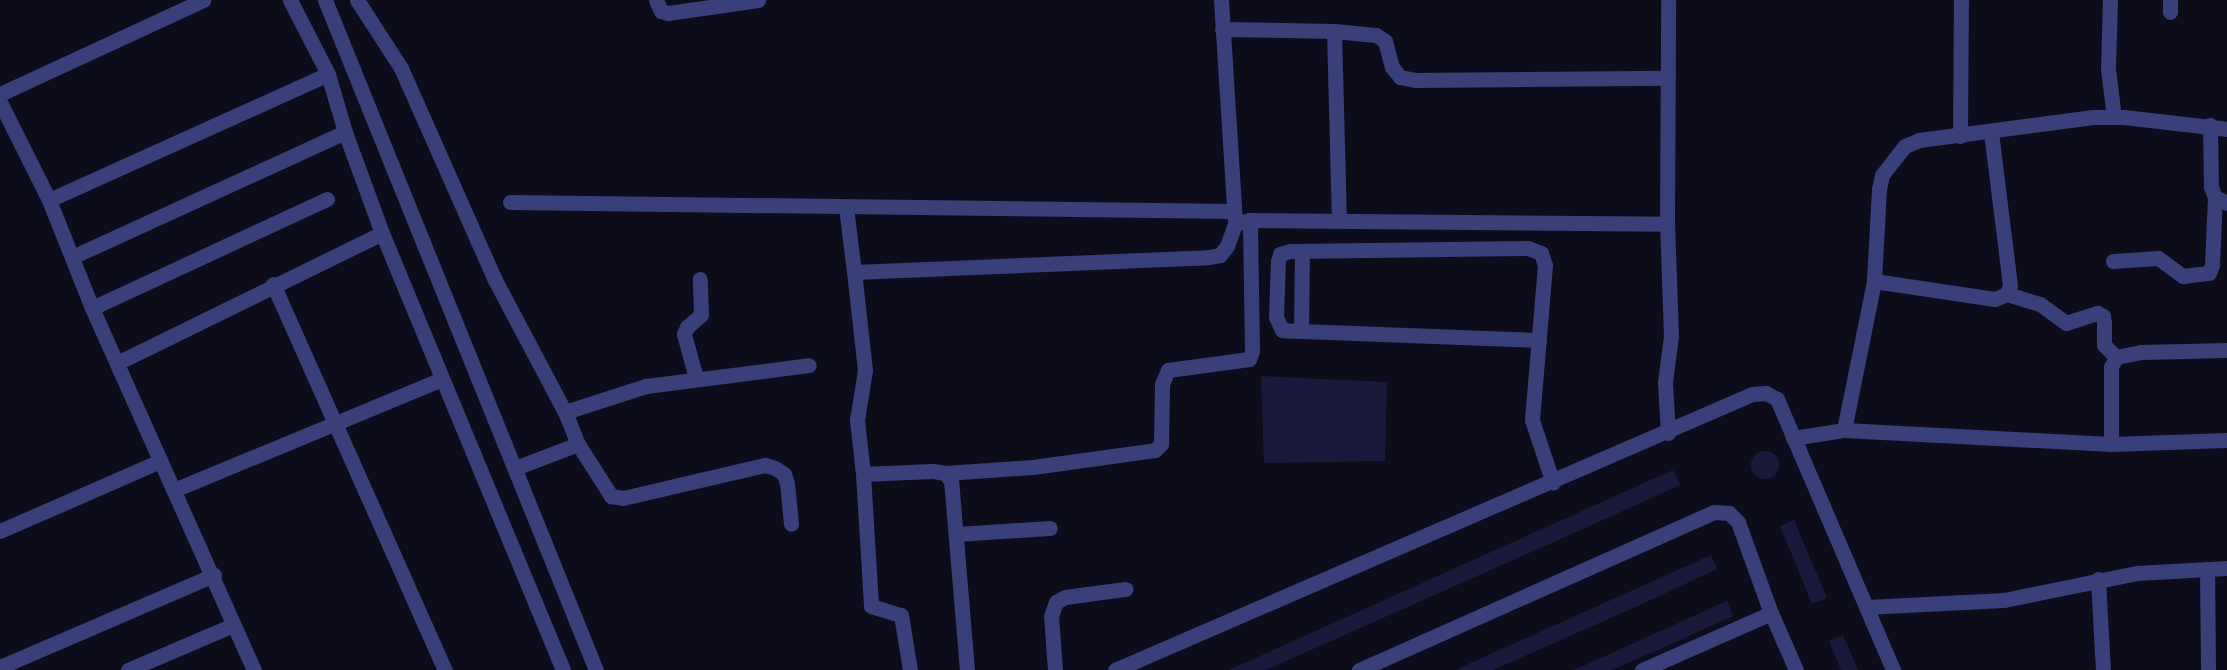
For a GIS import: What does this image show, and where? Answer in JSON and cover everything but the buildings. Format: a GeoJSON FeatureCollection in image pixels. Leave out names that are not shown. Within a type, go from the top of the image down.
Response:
{"type":"FeatureCollection","features":[{"type":"Feature","properties":{"kind":"street"},"geometry":{"type":"LineString","coordinates":[[0,94],[203,0]]}},
{"type":"Feature","properties":{"kind":"street"},"geometry":{"type":"LineString","coordinates":[[290,0],[328,74],[345,132],[382,233],[563,670]]}},
{"type":"Feature","properties":{"kind":"street"},"geometry":{"type":"LineString","coordinates":[[325,0],[596,670]]}},
{"type":"Feature","properties":{"kind":"street"},"geometry":{"type":"LineString","coordinates":[[357,0],[401,68],[495,280],[566,412],[578,444],[612,496],[623,498],[765,465],[775,468],[784,474],[787,483],[791,524]]}},
{"type":"Feature","properties":{"kind":"street"},"geometry":{"type":"LineString","coordinates":[[656,0],[661,11],[668,13],[758,0]]}},
{"type":"Feature","properties":{"kind":"street"},"geometry":{"type":"LineString","coordinates":[[863,474],[945,473],[1033,467],[1155,450],[1160,444],[1162,384],[1168,370],[1249,358],[1252,351],[1222,29],[1221,0]]}},
{"type":"Feature","properties":{"kind":"street"},"geometry":{"type":"LineString","coordinates":[[1668,0],[1667,224],[1671,336],[1665,382],[1668,433]]}},
{"type":"Feature","properties":{"kind":"street"},"geometry":{"type":"LineString","coordinates":[[1960,136],[1962,0]]}},
{"type":"Feature","properties":{"kind":"street"},"geometry":{"type":"LineString","coordinates":[[2110,0],[2108,68],[2114,117]]}},
{"type":"Feature","properties":{"kind":"street"},"geometry":{"type":"LineString","coordinates":[[1222,29],[1334,31],[1376,35],[1385,42],[1392,67],[1400,77],[1415,80],[1668,78]]}},
{"type":"Feature","properties":{"kind":"street"},"geometry":{"type":"LineString","coordinates":[[1334,31],[1340,219]]}},
{"type":"Feature","properties":{"kind":"street"},"geometry":{"type":"LineString","coordinates":[[49,200],[328,74]]}},
{"type":"Feature","properties":{"kind":"street"},"geometry":{"type":"LineString","coordinates":[[0,102],[49,200],[92,308],[160,461],[214,575],[232,625],[254,670]]}},
{"type":"Feature","properties":{"kind":"street"},"geometry":{"type":"LineString","coordinates":[[1844,430],[1874,281],[1878,189],[1882,175],[1905,146],[1919,140],[2114,117],[2210,125],[2227,129]]}},
{"type":"Feature","properties":{"kind":"street"},"geometry":{"type":"LineString","coordinates":[[2113,261],[2158,258],[2183,276],[2209,273],[2212,265],[2221,200],[2211,187],[2210,125]]}},
{"type":"Feature","properties":{"kind":"street"},"geometry":{"type":"LineString","coordinates":[[72,257],[345,132]]}},
{"type":"Feature","properties":{"kind":"street"},"geometry":{"type":"LineString","coordinates":[[1991,133],[2010,285],[2007,294]]}},
{"type":"Feature","properties":{"kind":"street"},"geometry":{"type":"LineString","coordinates":[[92,308],[326,199]]}},
{"type":"Feature","properties":{"kind":"street"},"geometry":{"type":"LineString","coordinates":[[510,202],[846,207],[1240,218],[1667,224]]}},
{"type":"Feature","properties":{"kind":"street"},"geometry":{"type":"LineString","coordinates":[[846,207],[864,364],[857,420],[863,474],[871,606],[902,615],[910,670]]}},
{"type":"Feature","properties":{"kind":"street"},"geometry":{"type":"LineString","coordinates":[[854,272],[1209,257],[1220,255],[1227,246],[1240,218]]}},
{"type":"Feature","properties":{"kind":"street"},"geometry":{"type":"LineString","coordinates":[[116,363],[273,284],[382,233]]}},
{"type":"Feature","properties":{"kind":"street"},"geometry":{"type":"LineString","coordinates":[[1538,340],[1282,330],[1276,316],[1278,261],[1280,254],[1302,251],[1528,248],[1540,253],[1545,265],[1532,420],[1553,483]]}},
{"type":"Feature","properties":{"kind":"street"},"geometry":{"type":"LineString","coordinates":[[1301,331],[1302,251]]}},
{"type":"Feature","properties":{"kind":"street"},"geometry":{"type":"LineString","coordinates":[[696,378],[684,334],[687,327],[700,315],[700,279]]}},
{"type":"Feature","properties":{"kind":"street"},"geometry":{"type":"LineString","coordinates":[[1874,281],[1995,299],[2007,294],[2040,304],[2066,323],[2097,313],[2104,323],[2104,345],[2116,357]]}},
{"type":"Feature","properties":{"kind":"street"},"geometry":{"type":"LineString","coordinates":[[273,284],[445,670]]}},
{"type":"Feature","properties":{"kind":"street"},"geometry":{"type":"LineString","coordinates":[[2116,357],[2141,352],[2227,350]]}},
{"type":"Feature","properties":{"kind":"street"},"geometry":{"type":"LineString","coordinates":[[2111,444],[2111,367],[2116,357]]}},
{"type":"Feature","properties":{"kind":"street"},"geometry":{"type":"LineString","coordinates":[[566,412],[627,391],[696,378],[809,365]]}},
{"type":"Feature","properties":{"kind":"street"},"geometry":{"type":"LineString","coordinates":[[174,490],[442,379]]}},
{"type":"Feature","properties":{"kind":"street"},"geometry":{"type":"LineString","coordinates":[[1115,670],[1553,483],[1752,394],[1766,393],[1777,399],[1893,670]]}},
{"type":"Feature","properties":{"kind":"street"},"geometry":{"type":"LineString","coordinates":[[1793,438],[1844,430],[2111,444],[2227,440]]}},
{"type":"Feature","properties":{"kind":"street"},"geometry":{"type":"LineString","coordinates":[[514,468],[578,444]]}},
{"type":"Feature","properties":{"kind":"street"},"geometry":{"type":"LineString","coordinates":[[0,531],[160,461]]}},
{"type":"Feature","properties":{"kind":"street"},"geometry":{"type":"LineString","coordinates":[[945,473],[954,492],[967,670]]}},
{"type":"Feature","properties":{"kind":"street"},"geometry":{"type":"LineString","coordinates":[[1359,670],[1714,512],[1729,513],[1738,522],[1771,613],[1796,670]]}},
{"type":"Feature","properties":{"kind":"street"},"geometry":{"type":"LineString","coordinates":[[957,534],[1050,528]]}},
{"type":"Feature","properties":{"kind":"street"},"geometry":{"type":"LineString","coordinates":[[1866,607],[2004,600],[2043,594],[2098,579],[2227,568]]}},
{"type":"Feature","properties":{"kind":"street"},"geometry":{"type":"LineString","coordinates":[[2207,569],[2208,670]]}},
{"type":"Feature","properties":{"kind":"street"},"geometry":{"type":"LineString","coordinates":[[1,666],[214,575]]}},
{"type":"Feature","properties":{"kind":"street"},"geometry":{"type":"LineString","coordinates":[[2098,579],[2103,670]]}},
{"type":"Feature","properties":{"kind":"street"},"geometry":{"type":"LineString","coordinates":[[1055,670],[1050,616],[1056,602],[1065,597],[1124,589]]}},
{"type":"Feature","properties":{"kind":"street"},"geometry":{"type":"LineString","coordinates":[[1642,670],[1771,613]]}},
{"type":"Feature","properties":{"kind":"street"},"geometry":{"type":"LineString","coordinates":[[128,670],[232,625]]}}]}
